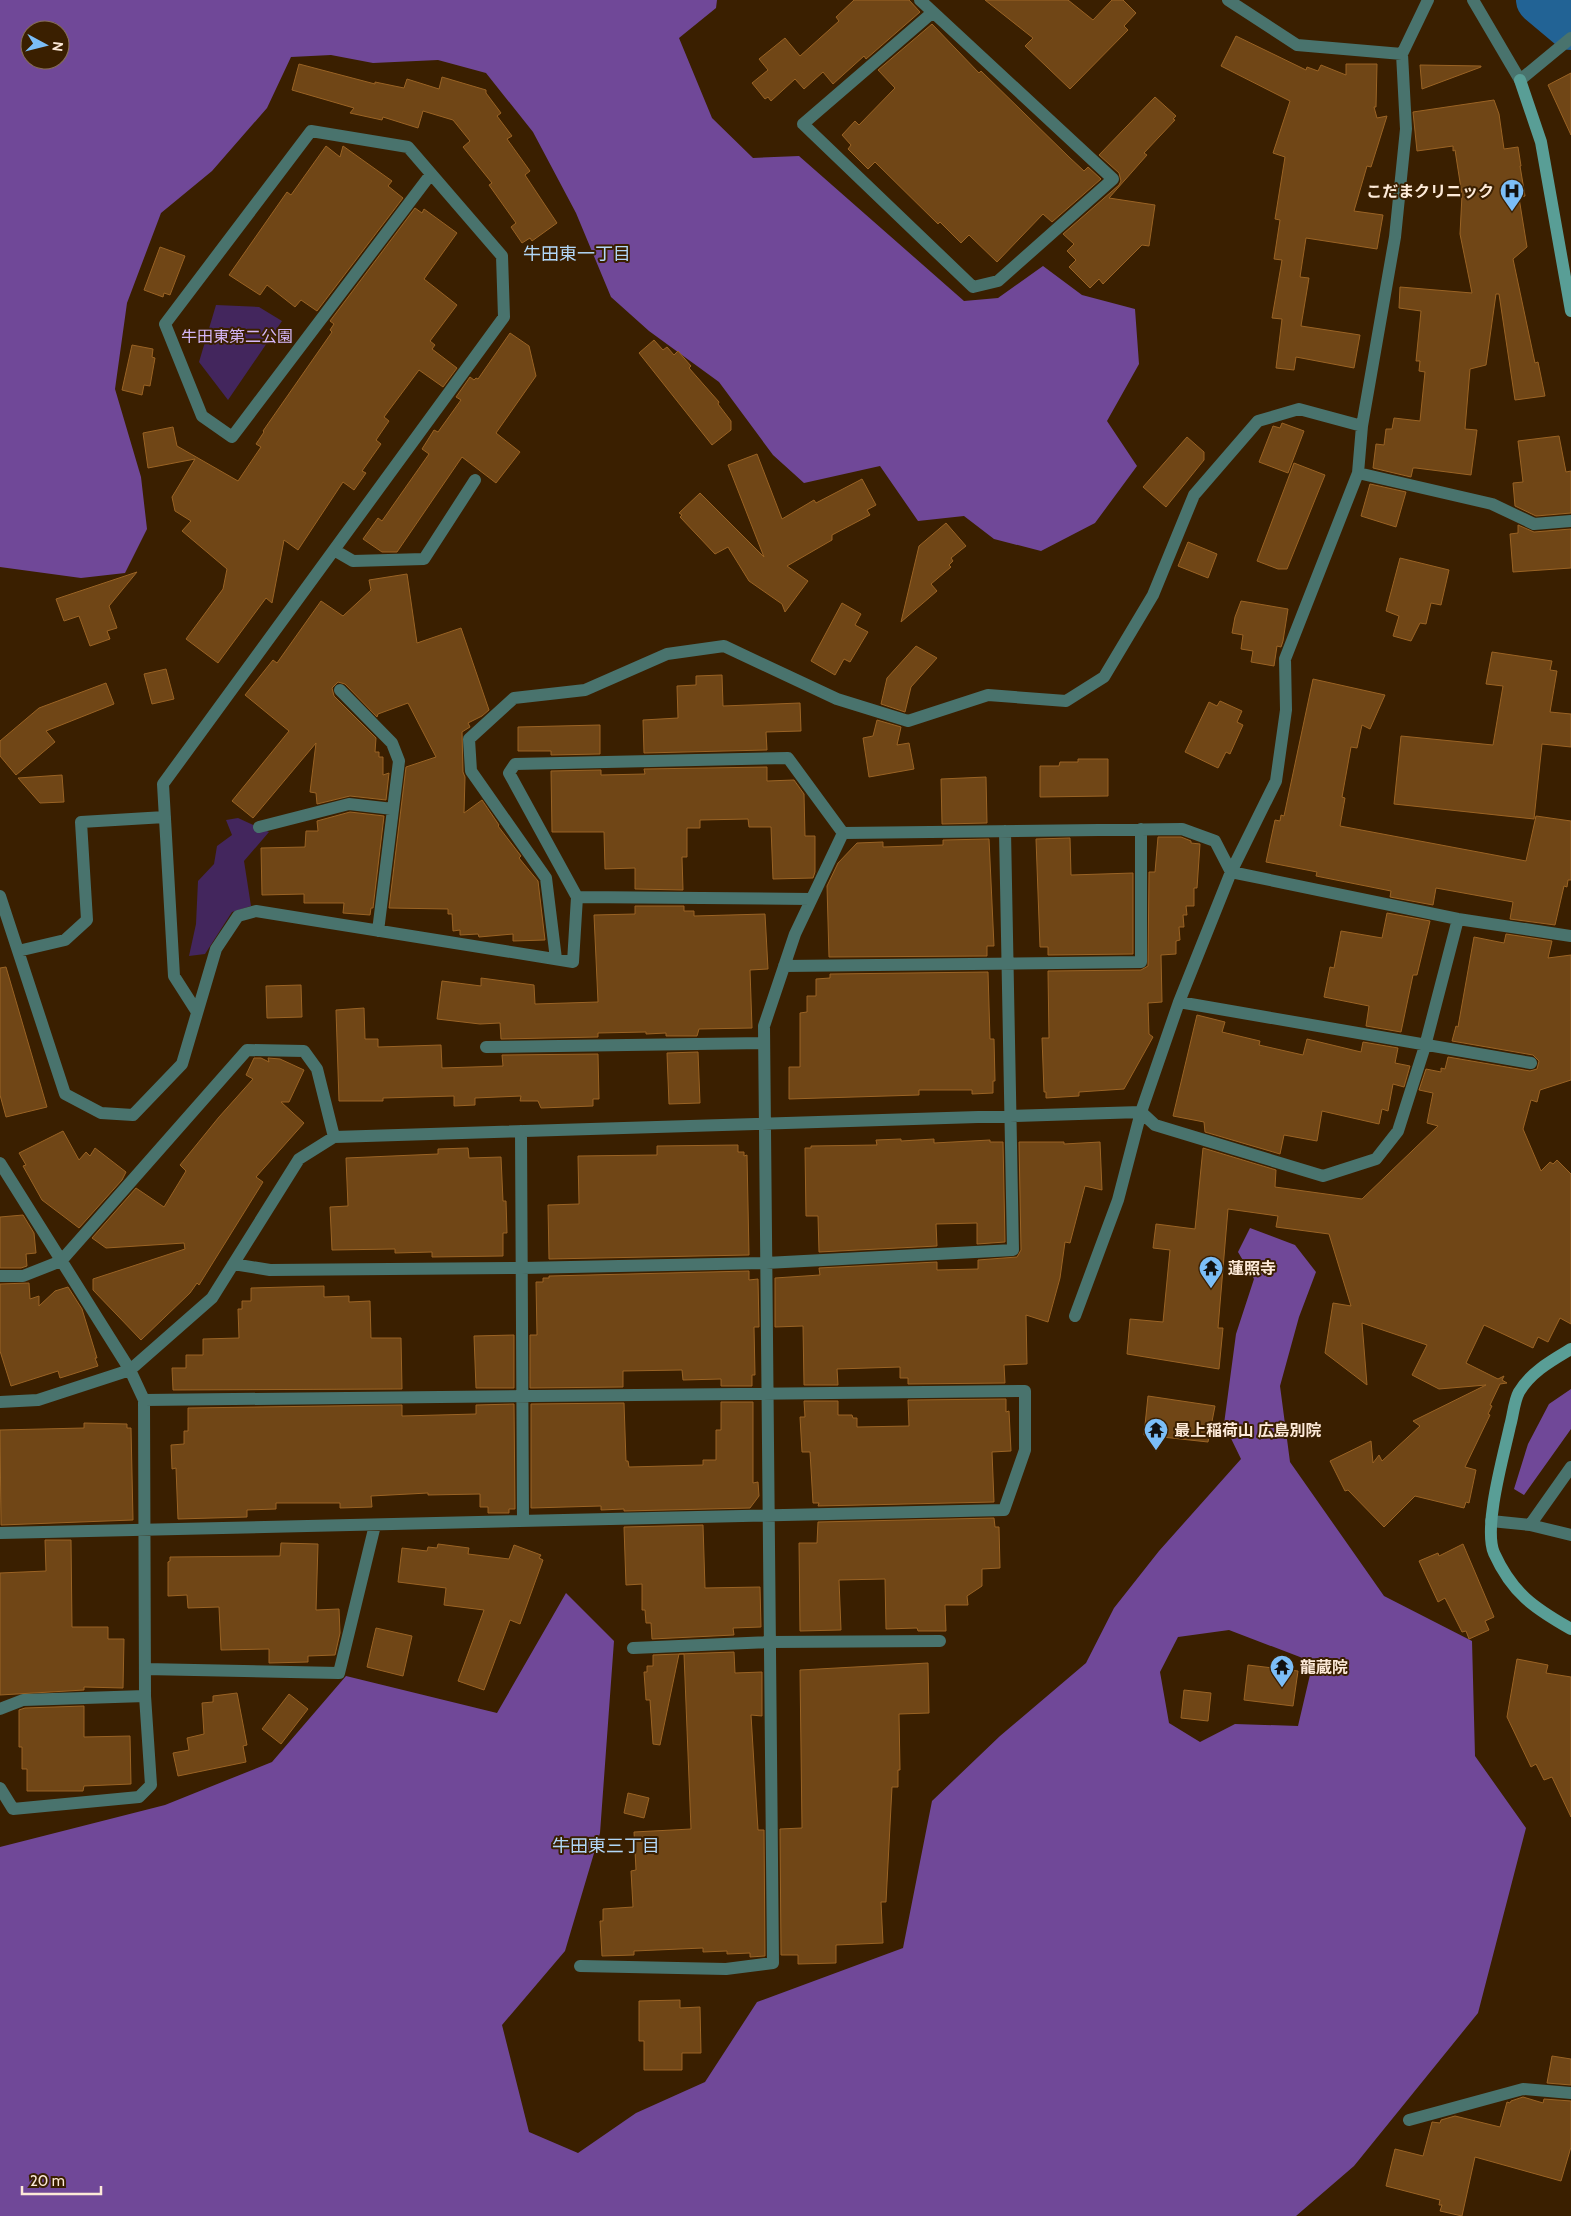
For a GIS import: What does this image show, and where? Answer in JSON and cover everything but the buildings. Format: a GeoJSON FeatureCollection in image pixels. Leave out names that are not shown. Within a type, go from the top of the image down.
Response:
{"type":"FeatureCollection","features":[{"type":"Feature","properties":{"kind":"street"},"geometry":{"type":"LineString","coordinates":[[920,0],[933,12],[1113,179],[998,281],[973,287],[803,124],[933,12]]}},
{"type":"Feature","properties":{"kind":"street"},"geometry":{"type":"LineString","coordinates":[[1228,0],[1298,45],[1402,54]]}},
{"type":"Feature","properties":{"kind":"street"},"geometry":{"type":"LineString","coordinates":[[1075,1316],[1118,1200],[1141,1112],[1179,1002],[1231,872],[1276,781],[1286,710],[1285,659],[1358,473],[1362,426],[1395,236],[1406,129],[1402,54],[1428,0]]}},
{"type":"Feature","properties":{"kind":"street"},"geometry":{"type":"LineString","coordinates":[[1473,0],[1520,80],[1542,142],[1571,311]]}},
{"type":"Feature","properties":{"kind":"street"},"geometry":{"type":"LineString","coordinates":[[1520,80],[1571,38]]}},
{"type":"Feature","properties":{"kind":"street"},"geometry":{"type":"LineString","coordinates":[[197,1012],[174,976],[163,784],[504,317],[502,256],[408,147],[311,131],[165,324],[202,416],[232,437],[431,174]]}},
{"type":"Feature","properties":{"kind":"street"},"geometry":{"type":"LineString","coordinates":[[556,959],[546,878],[471,771],[469,739],[514,698],[585,690],[667,654],[724,646],[837,699],[908,721],[988,695],[1066,701],[1104,677],[1153,595],[1194,495],[1258,421],[1299,410],[1362,426]]}},
{"type":"Feature","properties":{"kind":"street"},"geometry":{"type":"LineString","coordinates":[[1358,473],[1492,504],[1534,524],[1571,521]]}},
{"type":"Feature","properties":{"kind":"street"},"geometry":{"type":"LineString","coordinates":[[334,550],[353,561],[424,559],[475,480]]}},
{"type":"Feature","properties":{"kind":"street"},"geometry":{"type":"LineString","coordinates":[[340,690],[392,743],[399,761],[378,931]]}},
{"type":"Feature","properties":{"kind":"street"},"geometry":{"type":"LineString","coordinates":[[0,896],[65,1094],[101,1113],[133,1115],[182,1064],[216,949],[238,916],[256,911],[573,962],[577,897],[509,773],[515,764],[788,758],[843,833]]}},
{"type":"Feature","properties":{"kind":"street"},"geometry":{"type":"LineString","coordinates":[[259,827],[349,804],[393,809]]}},
{"type":"Feature","properties":{"kind":"street"},"geometry":{"type":"LineString","coordinates":[[18,951],[65,940],[87,920],[81,822],[165,817]]}},
{"type":"Feature","properties":{"kind":"street"},"geometry":{"type":"LineString","coordinates":[[784,966],[1141,962],[1142,829]]}},
{"type":"Feature","properties":{"kind":"street"},"geometry":{"type":"LineString","coordinates":[[843,833],[1182,829],[1215,841],[1231,872]]}},
{"type":"Feature","properties":{"kind":"street"},"geometry":{"type":"LineString","coordinates":[[232,1264],[270,1270],[522,1268],[766,1263],[1013,1250],[1005,831]]}},
{"type":"Feature","properties":{"kind":"street"},"geometry":{"type":"LineString","coordinates":[[580,1966],[726,1969],[773,1963],[764,1026],[795,934],[843,833]]}},
{"type":"Feature","properties":{"kind":"street"},"geometry":{"type":"LineString","coordinates":[[1231,872],[1458,919],[1571,936]]}},
{"type":"Feature","properties":{"kind":"street"},"geometry":{"type":"LineString","coordinates":[[577,897],[811,899]]}},
{"type":"Feature","properties":{"kind":"street"},"geometry":{"type":"LineString","coordinates":[[0,1402],[38,1400],[130,1370],[212,1298],[299,1159],[334,1137],[1141,1112],[1156,1126],[1322,1176],[1376,1159],[1398,1132],[1425,1046],[1458,919]]}},
{"type":"Feature","properties":{"kind":"street"},"geometry":{"type":"LineString","coordinates":[[1179,1002],[1531,1063]]}},
{"type":"Feature","properties":{"kind":"street"},"geometry":{"type":"LineString","coordinates":[[486,1047],[764,1043]]}},
{"type":"Feature","properties":{"kind":"street"},"geometry":{"type":"LineString","coordinates":[[0,1276],[23,1276],[61,1261],[247,1050],[304,1051],[317,1069],[334,1137]]}},
{"type":"Feature","properties":{"kind":"street"},"geometry":{"type":"LineString","coordinates":[[521,1131],[523,1521]]}},
{"type":"Feature","properties":{"kind":"street"},"geometry":{"type":"LineString","coordinates":[[0,1163],[130,1370],[144,1400],[144,1696],[151,1785],[139,1797],[13,1808],[0,1788]]}},
{"type":"Feature","properties":{"kind":"street"},"geometry":{"type":"LineString","coordinates":[[1571,1349],[1547,1363],[1530,1377],[1518,1394],[1497,1482],[1491,1521],[1493,1551],[1513,1588],[1538,1611],[1571,1629]]}},
{"type":"Feature","properties":{"kind":"street"},"geometry":{"type":"LineString","coordinates":[[0,1534],[1004,1510],[1025,1450],[1025,1390],[144,1400]]}},
{"type":"Feature","properties":{"kind":"street"},"geometry":{"type":"LineString","coordinates":[[1530,1525],[1571,1467]]}},
{"type":"Feature","properties":{"kind":"street"},"geometry":{"type":"LineString","coordinates":[[1491,1521],[1530,1525],[1571,1535]]}},
{"type":"Feature","properties":{"kind":"street"},"geometry":{"type":"LineString","coordinates":[[145,1669],[339,1673],[375,1525]]}},
{"type":"Feature","properties":{"kind":"street"},"geometry":{"type":"LineString","coordinates":[[633,1648],[770,1642],[940,1641]]}},
{"type":"Feature","properties":{"kind":"street"},"geometry":{"type":"LineString","coordinates":[[0,1709],[23,1700],[144,1696]]}},
{"type":"Feature","properties":{"kind":"street"},"geometry":{"type":"LineString","coordinates":[[1409,2120],[1523,2088],[1571,2093]]}},
{"type":"Feature","properties":{"kind":"green space","name":"牛田東第二公園"},"geometry":{"type":"Polygon","coordinates":[[[216,305],[259,307],[282,321],[228,400],[199,362],[216,305]]]}},
{"type":"Feature","properties":{"kind":"green space"},"geometry":{"type":"Polygon","coordinates":[[[238,818],[269,832],[244,861],[251,906],[232,912],[205,954],[189,956],[196,924],[198,881],[214,864],[217,846],[232,835],[226,820],[238,818]]]}},
{"type":"Feature","properties":{"kind":"shaded area"},"geometry":{"type":"Polygon","coordinates":[[[0,0],[717,0],[716,8],[679,38],[712,118],[753,158],[799,156],[964,301],[998,298],[1043,266],[1082,295],[1135,309],[1139,364],[1107,421],[1137,466],[1095,523],[1041,551],[994,539],[964,516],[918,521],[880,466],[804,483],[773,455],[719,382],[649,331],[611,297],[576,213],[533,132],[486,73],[438,60],[373,63],[331,55],[291,57],[267,108],[212,171],[161,213],[127,303],[115,389],[141,477],[147,529],[125,573],[81,578],[0,567],[0,0]]]}},
{"type":"Feature","properties":{"kind":"shaded area"},"geometry":{"type":"Polygon","coordinates":[[[1250,1228],[1295,1245],[1316,1272],[1299,1317],[1280,1386],[1290,1462],[1384,1596],[1472,1641],[1475,1756],[1526,1828],[1478,2013],[1354,2166],[1296,2216],[0,2216],[0,1847],[165,1805],[272,1762],[346,1676],[497,1713],[566,1593],[614,1641],[600,1833],[565,1951],[502,2025],[529,2132],[578,2153],[636,2113],[705,2082],[757,2002],[903,1948],[932,1801],[1000,1736],[1086,1663],[1114,1608],[1159,1551],[1241,1459],[1224,1424],[1236,1334],[1254,1279],[1238,1252],[1250,1228]],[[1229,1630],[1178,1637],[1160,1672],[1169,1723],[1200,1742],[1235,1724],[1298,1726],[1313,1662],[1229,1630]]]}},
{"type":"Feature","properties":{"kind":"shaded area"},"geometry":{"type":"Polygon","coordinates":[[[1571,1389],[1571,1429],[1524,1495],[1514,1489],[1528,1444],[1549,1404],[1571,1389]]]}},
{"type":"Feature","properties":{"kind":"waterway"},"geometry":{"type":"LineString","coordinates":[[1540,0],[1571,26]]}},
{"type":"Feature","properties":{"kind":"place","name":"こだまクリニック"},"geometry":{"type":"Point","coordinates":[1512,212]}},
{"type":"Feature","properties":{"kind":"place","name":"蓮照寺"},"geometry":{"type":"Point","coordinates":[1211,1289]}},
{"type":"Feature","properties":{"kind":"place","name":"最上稲荷山 広島別院"},"geometry":{"type":"Point","coordinates":[1156,1451]}},
{"type":"Feature","properties":{"kind":"place","name":"龍蔵院"},"geometry":{"type":"Point","coordinates":[1282,1688]}},
{"type":"Feature","properties":{"kind":"district","name":"牛田東一丁目"},"geometry":{"type":"Point","coordinates":[577,254]}},
{"type":"Feature","properties":{"kind":"district","name":"牛田東三丁目"},"geometry":{"type":"Point","coordinates":[606,1846]}}]}
